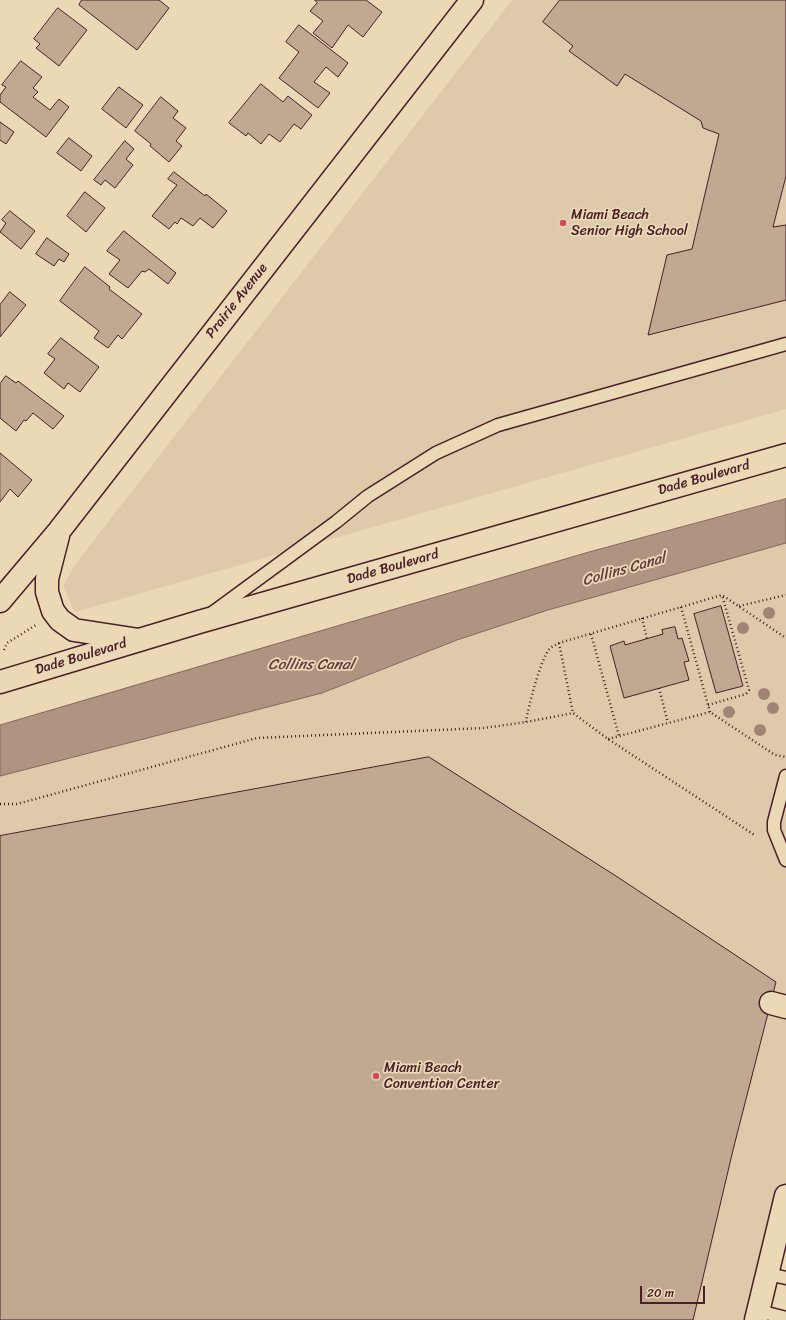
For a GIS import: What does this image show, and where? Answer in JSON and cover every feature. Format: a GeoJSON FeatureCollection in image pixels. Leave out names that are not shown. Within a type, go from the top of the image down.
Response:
{"type":"FeatureCollection","features":[{"type":"Feature","properties":{"kind":"main road","name":"Prairie Avenue"},"geometry":{"type":"LineString","coordinates":[[0,601],[60,531],[472,0]]}},
{"type":"Feature","properties":{"kind":"main road","name":"Dade Boulevard"},"geometry":{"type":"LineString","coordinates":[[0,682],[199,622],[786,455]]}},
{"type":"Feature","properties":{"kind":"main road"},"geometry":{"type":"LineString","coordinates":[[60,531],[47,579],[47,592],[55,613],[60,620],[74,630],[139,640]]}},
{"type":"Feature","properties":{"kind":"main road"},"geometry":{"type":"LineString","coordinates":[[757,1315],[777,1276],[786,1196]]}},
{"type":"Feature","properties":{"kind":"lane"},"geometry":{"type":"LineString","coordinates":[[199,622],[336,522],[368,496],[436,453],[498,425],[786,344]]}},
{"type":"Feature","properties":{"kind":"lane"},"geometry":{"type":"LineString","coordinates":[[786,776],[774,822],[774,830],[786,860]]}},
{"type":"Feature","properties":{"kind":"lane"},"geometry":{"type":"LineString","coordinates":[[757,1315],[786,1318]]}},
{"type":"Feature","properties":{"kind":"path"},"geometry":{"type":"LineString","coordinates":[[708,705],[746,694],[749,690],[722,595]]}},
{"type":"Feature","properties":{"kind":"path"},"geometry":{"type":"LineString","coordinates":[[526,722],[528,708],[544,659],[551,647],[558,643],[722,595],[786,638]]}},
{"type":"Feature","properties":{"kind":"path"},"geometry":{"type":"LineString","coordinates":[[739,606],[786,596]]}},
{"type":"Feature","properties":{"kind":"path"},"geometry":{"type":"LineString","coordinates":[[681,607],[710,712],[775,755],[786,757]]}},
{"type":"Feature","properties":{"kind":"path"},"geometry":{"type":"LineString","coordinates":[[642,618],[647,639]]}},
{"type":"Feature","properties":{"kind":"path"},"geometry":{"type":"LineString","coordinates":[[2,645],[7,644],[40,622]]}},
{"type":"Feature","properties":{"kind":"path"},"geometry":{"type":"LineString","coordinates":[[591,634],[620,736]]}},
{"type":"Feature","properties":{"kind":"path"},"geometry":{"type":"LineString","coordinates":[[558,643],[573,713],[608,739],[756,836]]}},
{"type":"Feature","properties":{"kind":"path"},"geometry":{"type":"LineString","coordinates":[[4,650],[7,644]]}},
{"type":"Feature","properties":{"kind":"path"},"geometry":{"type":"LineString","coordinates":[[659,688],[668,723]]}},
{"type":"Feature","properties":{"kind":"path"},"geometry":{"type":"LineString","coordinates":[[608,739],[710,712]]}},
{"type":"Feature","properties":{"kind":"path"},"geometry":{"type":"LineString","coordinates":[[0,804],[17,804],[257,738],[484,728],[573,713]]}},
{"type":"Feature","properties":{"kind":"shaded area","name":"Miami Beach Senior High School"},"geometry":{"type":"Polygon","coordinates":[[[512,0],[786,0],[786,409],[75,612],[63,586],[74,566],[512,0]]]}},
{"type":"Feature","properties":{"kind":"shaded area","name":"Miami Beach Convention Center"},"geometry":{"type":"Polygon","coordinates":[[[786,543],[786,1218],[762,1320],[0,1320],[0,776],[322,693],[457,640],[548,610],[786,543]]]}},
{"type":"Feature","properties":{"kind":"water","name":"Collins Canal"},"geometry":{"type":"Polygon","coordinates":[[[786,499],[786,543],[548,610],[457,640],[322,693],[0,776],[0,725],[589,552],[786,499]]]}},
{"type":"Feature","properties":{"kind":"building"},"geometry":{"type":"Polygon","coordinates":[[[82,0],[159,0],[169,8],[137,50],[79,5],[82,0]]]}},
{"type":"Feature","properties":{"kind":"building"},"geometry":{"type":"Polygon","coordinates":[[[315,0],[366,0],[382,12],[363,37],[348,25],[332,48],[313,33],[323,21],[310,11],[317,3],[315,0]]]}},
{"type":"Feature","properties":{"kind":"building"},"geometry":{"type":"Polygon","coordinates":[[[560,0],[786,0],[786,176],[773,227],[786,225],[786,300],[648,335],[667,255],[692,249],[719,134],[703,128],[701,121],[625,74],[617,86],[569,51],[573,46],[543,22],[560,0]]]}},
{"type":"Feature","properties":{"kind":"building"},"geometry":{"type":"Polygon","coordinates":[[[58,8],[87,30],[59,66],[36,48],[40,44],[34,39],[58,8]]]}},
{"type":"Feature","properties":{"kind":"building"},"geometry":{"type":"Polygon","coordinates":[[[299,25],[348,63],[338,77],[326,67],[314,82],[330,93],[318,108],[279,78],[299,52],[286,42],[299,25]]]}},
{"type":"Feature","properties":{"kind":"building"},"geometry":{"type":"Polygon","coordinates":[[[21,61],[42,77],[33,88],[38,92],[33,97],[50,110],[59,99],[69,107],[46,137],[0,102],[0,95],[6,87],[2,85],[21,61]]]}},
{"type":"Feature","properties":{"kind":"building"},"geometry":{"type":"Polygon","coordinates":[[[261,84],[283,102],[288,96],[312,115],[301,129],[294,124],[280,142],[269,134],[261,144],[248,133],[246,136],[229,123],[261,84]]]}},
{"type":"Feature","properties":{"kind":"building"},"geometry":{"type":"Polygon","coordinates":[[[119,87],[143,105],[126,128],[102,109],[119,87]]]}},
{"type":"Feature","properties":{"kind":"building"},"geometry":{"type":"Polygon","coordinates":[[[161,97],[178,111],[173,118],[186,128],[176,141],[182,146],[169,162],[135,131],[161,97]]]}},
{"type":"Feature","properties":{"kind":"building"},"geometry":{"type":"Polygon","coordinates":[[[0,122],[14,132],[6,144],[0,140],[0,122]]]}},
{"type":"Feature","properties":{"kind":"building"},"geometry":{"type":"Polygon","coordinates":[[[69,138],[92,156],[81,171],[57,153],[69,138]]]}},
{"type":"Feature","properties":{"kind":"building"},"geometry":{"type":"Polygon","coordinates":[[[125,141],[134,149],[126,159],[133,165],[115,188],[105,180],[101,185],[94,180],[125,141]]]}},
{"type":"Feature","properties":{"kind":"building"},"geometry":{"type":"Polygon","coordinates":[[[174,172],[205,196],[206,194],[227,211],[213,228],[200,218],[193,226],[181,218],[177,224],[175,222],[169,229],[152,216],[177,185],[168,179],[174,172]]]}},
{"type":"Feature","properties":{"kind":"building"},"geometry":{"type":"Polygon","coordinates":[[[85,192],[105,208],[86,232],[67,216],[85,192]]]}},
{"type":"Feature","properties":{"kind":"building"},"geometry":{"type":"Polygon","coordinates":[[[10,211],[35,231],[21,249],[0,232],[6,223],[2,220],[10,211]]]}},
{"type":"Feature","properties":{"kind":"building"},"geometry":{"type":"Polygon","coordinates":[[[124,231],[176,273],[168,284],[149,269],[145,272],[142,271],[128,288],[109,274],[120,260],[107,251],[124,231]]]}},
{"type":"Feature","properties":{"kind":"building"},"geometry":{"type":"Polygon","coordinates":[[[47,238],[69,254],[64,262],[59,259],[54,266],[36,254],[47,238]]]}},
{"type":"Feature","properties":{"kind":"building"},"geometry":{"type":"Polygon","coordinates":[[[85,267],[110,287],[109,289],[142,314],[122,339],[118,335],[108,348],[94,338],[99,331],[60,301],[85,267]]]}},
{"type":"Feature","properties":{"kind":"building"},"geometry":{"type":"Polygon","coordinates":[[[10,292],[26,305],[0,337],[0,305],[10,292]]]}},
{"type":"Feature","properties":{"kind":"building"},"geometry":{"type":"Polygon","coordinates":[[[61,338],[99,367],[80,392],[68,383],[64,389],[44,373],[55,359],[48,354],[61,338]]]}},
{"type":"Feature","properties":{"kind":"building"},"geometry":{"type":"Polygon","coordinates":[[[6,376],[16,383],[18,381],[64,416],[53,429],[33,413],[26,421],[24,420],[16,431],[0,418],[0,384],[6,376]]]}},
{"type":"Feature","properties":{"kind":"building"},"geometry":{"type":"Polygon","coordinates":[[[0,453],[32,480],[18,497],[10,489],[0,502],[0,453]]]}},
{"type":"Feature","properties":{"kind":"building"},"geometry":{"type":"Polygon","coordinates":[[[721,606],[743,686],[716,693],[694,614],[721,606]]]}},
{"type":"Feature","properties":{"kind":"building"},"geometry":{"type":"Polygon","coordinates":[[[675,627],[678,639],[682,638],[689,661],[684,662],[689,680],[624,698],[610,646],[624,641],[625,645],[663,634],[662,630],[675,627]]]}},
{"type":"Feature","properties":{"kind":"building","name":"Miami Beach Convention Center"},"geometry":{"type":"Polygon","coordinates":[[[429,757],[616,876],[776,982],[733,1150],[693,1320],[0,1320],[0,836],[429,757]]]}},
{"type":"Feature","properties":{"kind":"place","name":"Miami Beach Senior High School"},"geometry":{"type":"Point","coordinates":[563,223]}},
{"type":"Feature","properties":{"kind":"place","name":"Miami Beach Convention Center"},"geometry":{"type":"Point","coordinates":[376,1076]}}]}
